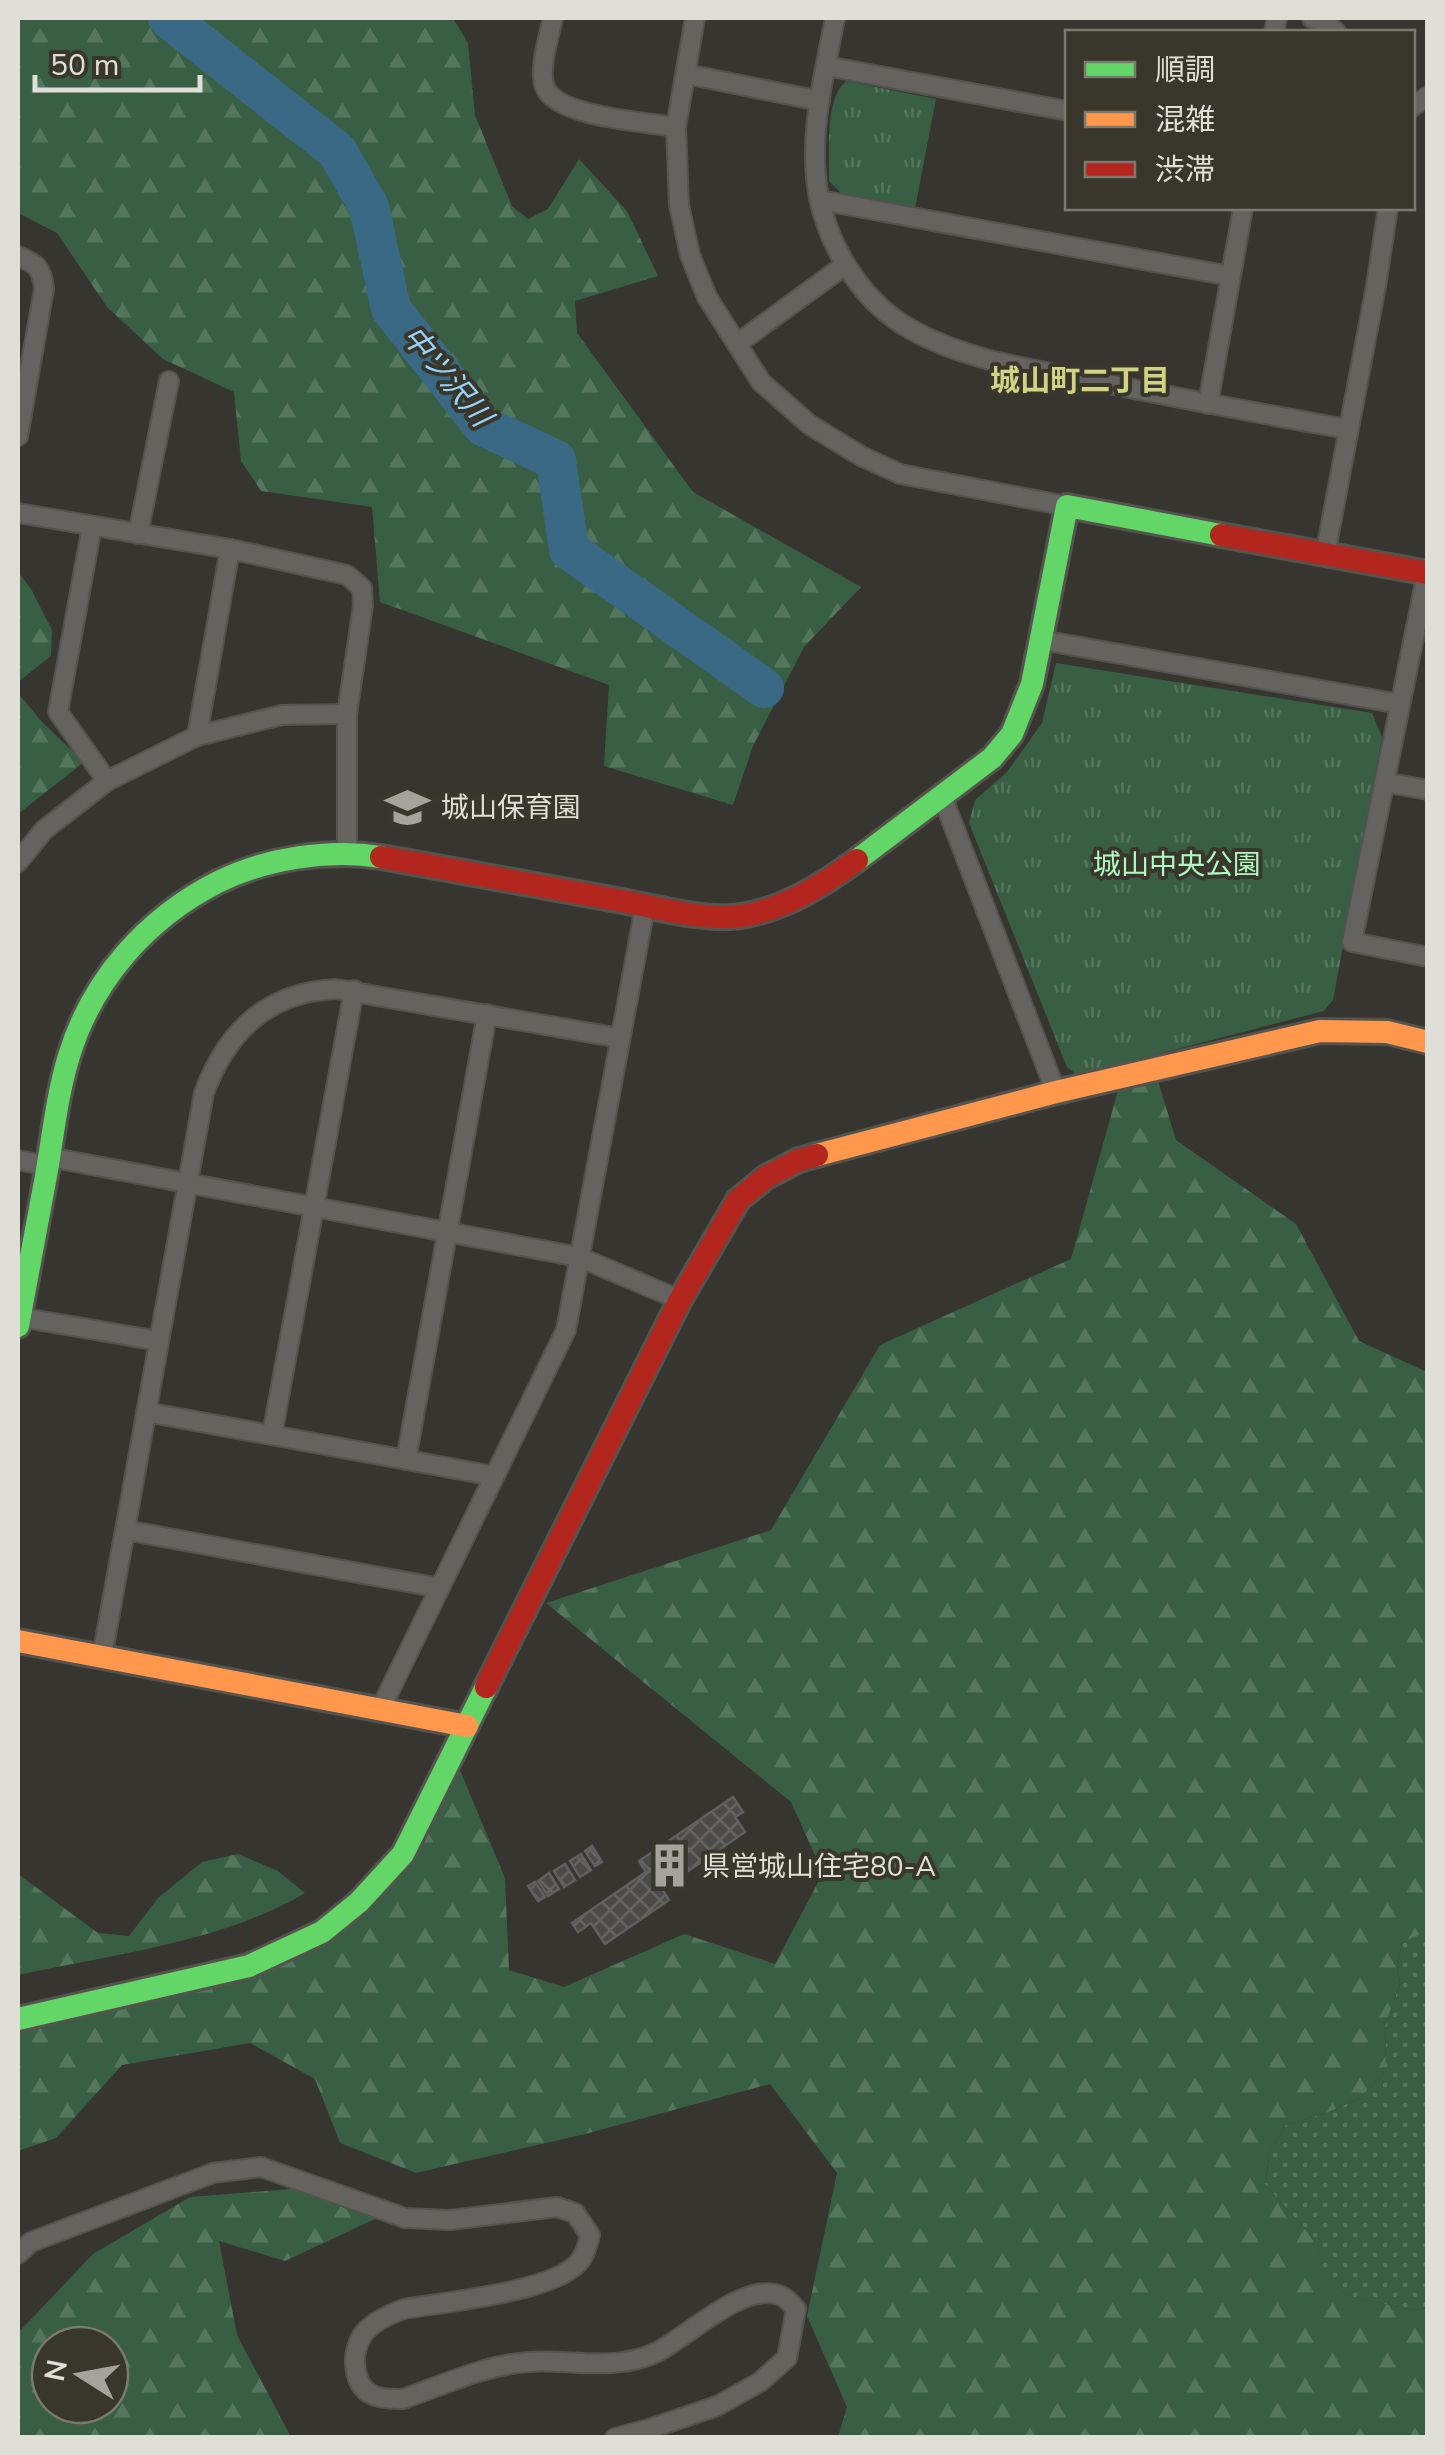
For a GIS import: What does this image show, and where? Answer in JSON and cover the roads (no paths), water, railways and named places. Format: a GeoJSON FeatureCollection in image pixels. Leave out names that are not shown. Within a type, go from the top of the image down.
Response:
{"type":"FeatureCollection","features":[{"type":"Feature","properties":{"kind":"street"},"geometry":{"type":"LineString","coordinates":[[552,18],[542,72],[545,88],[553,100],[574,111],[676,127]]}},
{"type":"Feature","properties":{"kind":"street"},"geometry":{"type":"LineString","coordinates":[[695,18],[676,127],[679,205],[690,255],[707,296],[761,382],[810,425],[900,474],[1427,573],[1352,942],[1428,957]]}},
{"type":"Feature","properties":{"kind":"street"},"geometry":{"type":"LineString","coordinates":[[835,18],[816,134],[815,169],[820,200],[846,266],[886,312],[941,344],[1000,362],[1347,430]]}},
{"type":"Feature","properties":{"kind":"street"},"geometry":{"type":"LineString","coordinates":[[826,66],[1065,110]]}},
{"type":"Feature","properties":{"kind":"street"},"geometry":{"type":"LineString","coordinates":[[686,74],[820,100]]}},
{"type":"Feature","properties":{"kind":"street"},"geometry":{"type":"LineString","coordinates":[[820,200],[1230,276]]}},
{"type":"Feature","properties":{"kind":"street"},"geometry":{"type":"LineString","coordinates":[[1208,404],[1243,210]]}},
{"type":"Feature","properties":{"kind":"street"},"geometry":{"type":"LineString","coordinates":[[1325,555],[1388,210]]}},
{"type":"Feature","properties":{"kind":"street"},"geometry":{"type":"LineString","coordinates":[[18,256],[35,264],[43,276],[44,289],[18,436]]}},
{"type":"Feature","properties":{"kind":"street"},"geometry":{"type":"LineString","coordinates":[[737,344],[846,266]]}},
{"type":"Feature","properties":{"kind":"street"},"geometry":{"type":"LineString","coordinates":[[138,534],[169,381]]}},
{"type":"Feature","properties":{"kind":"street"},"geometry":{"type":"LineString","coordinates":[[159,1341],[18,1321],[73,1042],[109,974],[130,946],[160,918],[192,893],[260,865],[296,857],[348,853],[711,916],[743,916],[770,909],[838,874],[992,758],[1012,734],[1032,684],[1067,506]]}},
{"type":"Feature","properties":{"kind":"street"},"geometry":{"type":"LineString","coordinates":[[18,513],[347,575],[362,588],[363,606],[346,714],[348,853]]}},
{"type":"Feature","properties":{"kind":"street"},"geometry":{"type":"LineString","coordinates":[[92,526],[58,712],[107,781]]}},
{"type":"Feature","properties":{"kind":"street"},"geometry":{"type":"LineString","coordinates":[[197,736],[230,550]]}},
{"type":"Feature","properties":{"kind":"street"},"geometry":{"type":"LineString","coordinates":[[1041,640],[1400,704]]}},
{"type":"Feature","properties":{"kind":"street"},"geometry":{"type":"LineString","coordinates":[[18,862],[44,830],[107,781],[197,736],[282,715],[346,714]]}},
{"type":"Feature","properties":{"kind":"street"},"geometry":{"type":"LineString","coordinates":[[1384,782],[1428,790]]}},
{"type":"Feature","properties":{"kind":"street"},"geometry":{"type":"LineString","coordinates":[[942,796],[1056,1092]]}},
{"type":"Feature","properties":{"kind":"street"},"geometry":{"type":"LineString","coordinates":[[380,1710],[566,1330],[645,907]]}},
{"type":"Feature","properties":{"kind":"street"},"geometry":{"type":"LineString","coordinates":[[102,1658],[204,1093],[213,1068],[233,1038],[244,1025],[285,999],[319,990],[354,990],[620,1038]]}},
{"type":"Feature","properties":{"kind":"street"},"geometry":{"type":"LineString","coordinates":[[272,1436],[354,990]]}},
{"type":"Feature","properties":{"kind":"street"},"geometry":{"type":"LineString","coordinates":[[406,1460],[487,1014]]}},
{"type":"Feature","properties":{"kind":"street"},"geometry":{"type":"LineString","coordinates":[[18,2019],[249,1966],[322,1932],[359,1902],[402,1854],[680,1300],[738,1200],[766,1177],[799,1160],[1056,1092],[1320,1031],[1387,1032],[1428,1042]]}},
{"type":"Feature","properties":{"kind":"street"},"geometry":{"type":"LineString","coordinates":[[18,1160],[48,1161],[188,1184],[579,1256],[680,1300]]}},
{"type":"Feature","properties":{"kind":"street"},"geometry":{"type":"LineString","coordinates":[[146,1412],[494,1476]]}},
{"type":"Feature","properties":{"kind":"street"},"geometry":{"type":"LineString","coordinates":[[125,1530],[440,1588]]}},
{"type":"Feature","properties":{"kind":"street"},"geometry":{"type":"LineString","coordinates":[[18,1642],[467,1726]]}},
{"type":"Feature","properties":{"kind":"street"},"geometry":{"type":"LineString","coordinates":[[18,2254],[31,2242],[212,2173],[261,2166],[405,2218],[450,2220],[557,2207],[575,2213],[590,2234],[580,2262],[563,2275],[534,2286],[404,2309],[386,2316],[363,2334],[354,2356],[357,2382],[368,2394],[388,2400],[403,2399],[496,2367],[529,2362],[623,2364],[657,2352],[735,2302],[759,2292],[783,2295],[796,2309],[787,2358],[760,2382],[718,2406],[615,2438]]}},
{"type":"Feature","properties":{"kind":"waterway","name":"中ツ沢川"},"geometry":{"type":"LineString","coordinates":[[168,18],[337,151],[369,207],[391,309],[483,426],[556,460],[569,550],[764,688]]}},
{"type":"Feature","properties":{"kind":"place","name":"城山保育園"},"geometry":{"type":"Point","coordinates":[408,807]}},
{"type":"Feature","properties":{"kind":"place","name":"県営城山住宅80-A"},"geometry":{"type":"Point","coordinates":[669,1866]}},
{"type":"Feature","properties":{"kind":"district","name":"城山町二丁目"},"geometry":{"type":"Point","coordinates":[1080,381]}},
{"type":"Feature","properties":{"kind":"park label","name":"城山中央公園"},"geometry":{"type":"Point","coordinates":[1177,864]}}]}
